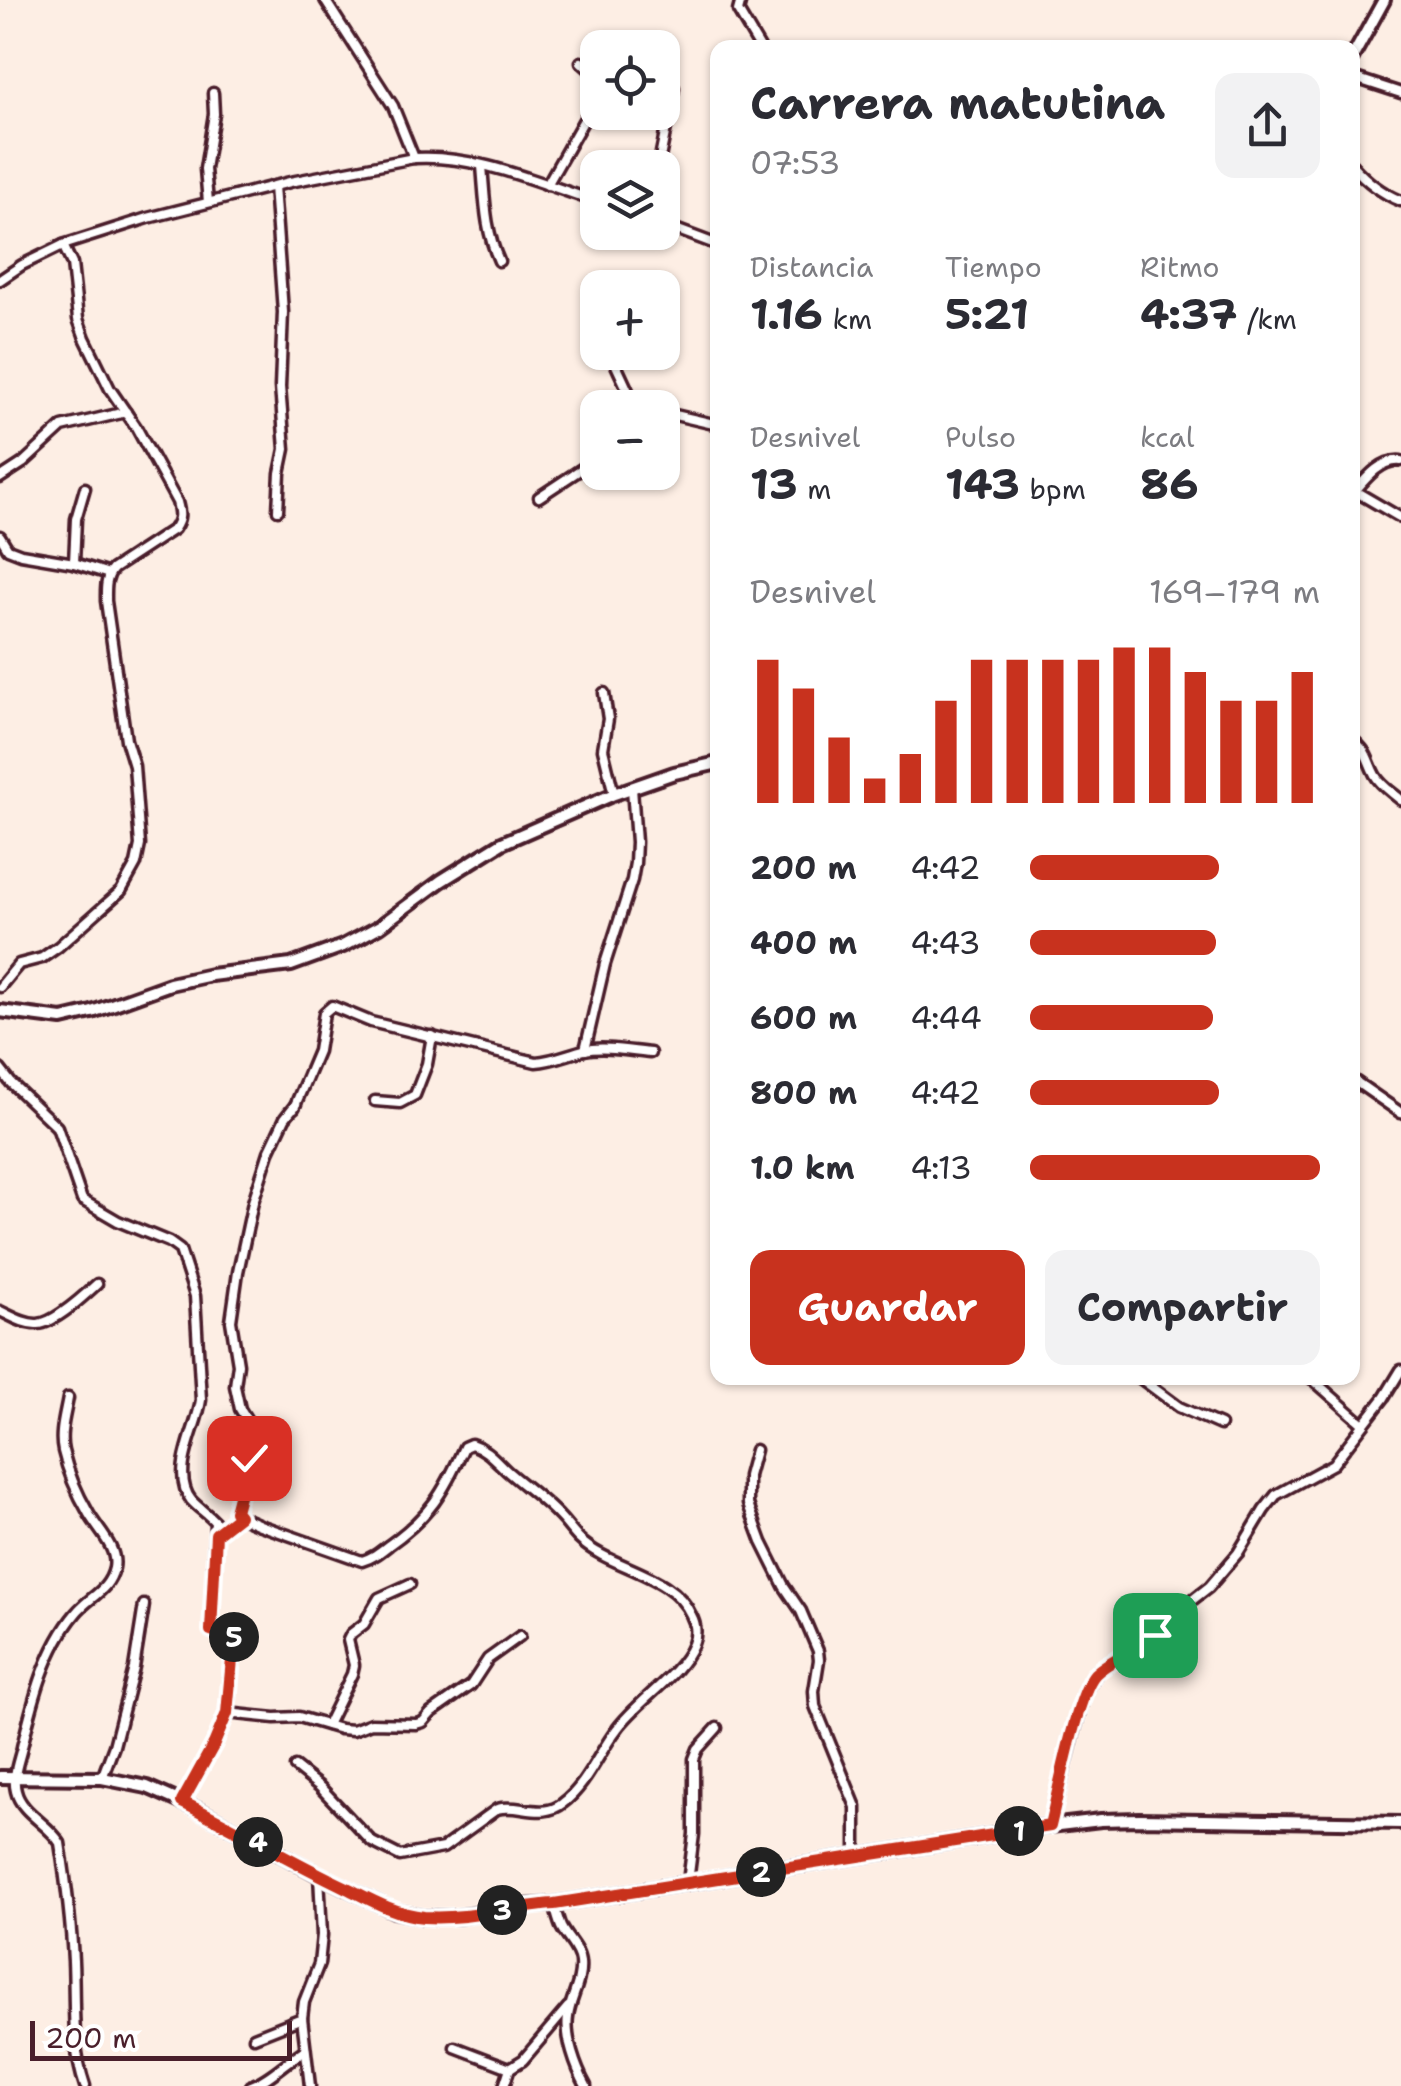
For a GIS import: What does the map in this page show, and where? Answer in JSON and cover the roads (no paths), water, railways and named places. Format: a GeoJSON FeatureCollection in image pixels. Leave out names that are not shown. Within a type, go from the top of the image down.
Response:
{"type":"FeatureCollection","features":[{"type":"Feature","properties":{"kind":"main road"},"geometry":{"type":"LineString","coordinates":[[1360,44],[1384,0]]}},
{"type":"Feature","properties":{"kind":"main road"},"geometry":{"type":"LineString","coordinates":[[0,1011],[62,1019],[170,984],[292,965],[343,946],[380,926],[502,842],[614,794],[710,765]]}},
{"type":"Feature","properties":{"kind":"main road"},"geometry":{"type":"LineString","coordinates":[[0,1777],[102,1778],[147,1786],[394,1910],[423,1916],[456,1917],[554,1904],[1101,1820],[1401,1823]]}},
{"type":"Feature","properties":{"kind":"street"},"geometry":{"type":"LineString","coordinates":[[325,0],[394,106],[414,158]]}},
{"type":"Feature","properties":{"kind":"street"},"geometry":{"type":"LineString","coordinates":[[741,0],[738,11],[755,40]]}},
{"type":"Feature","properties":{"kind":"street"},"geometry":{"type":"LineString","coordinates":[[1360,79],[1401,92]]}},
{"type":"Feature","properties":{"kind":"street"},"geometry":{"type":"LineString","coordinates":[[208,202],[205,169],[214,114],[213,93]]}},
{"type":"Feature","properties":{"kind":"street"},"geometry":{"type":"LineString","coordinates":[[547,186],[580,127]]}},
{"type":"Feature","properties":{"kind":"street"},"geometry":{"type":"LineString","coordinates":[[0,280],[63,244],[208,202],[414,158],[432,157],[482,166],[580,196]]}},
{"type":"Feature","properties":{"kind":"street"},"geometry":{"type":"LineString","coordinates":[[482,166],[486,220],[499,261]]}},
{"type":"Feature","properties":{"kind":"street"},"geometry":{"type":"LineString","coordinates":[[1360,174],[1401,201]]}},
{"type":"Feature","properties":{"kind":"street"},"geometry":{"type":"LineString","coordinates":[[274,186],[283,312],[280,387],[285,450],[278,510]]}},
{"type":"Feature","properties":{"kind":"street"},"geometry":{"type":"LineString","coordinates":[[680,231],[710,242]]}},
{"type":"Feature","properties":{"kind":"street"},"geometry":{"type":"LineString","coordinates":[[0,987],[18,964],[42,958],[58,947],[121,890],[136,864],[140,846],[134,766],[126,740],[106,602],[109,574],[180,521],[177,502],[110,389],[85,338],[78,318],[72,264],[63,244]]}},
{"type":"Feature","properties":{"kind":"street"},"geometry":{"type":"LineString","coordinates":[[0,478],[62,427],[126,412]]}},
{"type":"Feature","properties":{"kind":"street"},"geometry":{"type":"LineString","coordinates":[[680,416],[710,422]]}},
{"type":"Feature","properties":{"kind":"street"},"geometry":{"type":"LineString","coordinates":[[1360,484],[1390,460],[1400,458]]}},
{"type":"Feature","properties":{"kind":"street"},"geometry":{"type":"LineString","coordinates":[[539,497],[580,470]]}},
{"type":"Feature","properties":{"kind":"street"},"geometry":{"type":"LineString","coordinates":[[74,563],[76,519],[85,488]]}},
{"type":"Feature","properties":{"kind":"street"},"geometry":{"type":"LineString","coordinates":[[1360,494],[1401,518]]}},
{"type":"Feature","properties":{"kind":"street"},"geometry":{"type":"LineString","coordinates":[[0,536],[4,551],[74,563],[109,574]]}},
{"type":"Feature","properties":{"kind":"street"},"geometry":{"type":"LineString","coordinates":[[604,694],[608,720],[602,749],[614,794]]}},
{"type":"Feature","properties":{"kind":"street"},"geometry":{"type":"LineString","coordinates":[[1360,746],[1382,784],[1401,800]]}},
{"type":"Feature","properties":{"kind":"street"},"geometry":{"type":"LineString","coordinates":[[585,1050],[601,979],[636,863],[632,788]]}},
{"type":"Feature","properties":{"kind":"street"},"geometry":{"type":"LineString","coordinates":[[290,1120],[318,1051],[324,1013],[332,1006],[371,1022],[536,1062],[585,1050],[650,1054]]}},
{"type":"Feature","properties":{"kind":"street"},"geometry":{"type":"LineString","coordinates":[[375,1101],[400,1103],[416,1095],[432,1036]]}},
{"type":"Feature","properties":{"kind":"street"},"geometry":{"type":"LineString","coordinates":[[0,1068],[57,1127],[82,1200],[180,1250],[195,1296],[201,1400],[188,1437],[185,1483],[194,1503],[214,1519],[211,1630],[234,1638],[227,1713],[182,1802]]}},
{"type":"Feature","properties":{"kind":"street"},"geometry":{"type":"LineString","coordinates":[[1360,1085],[1401,1113]]}},
{"type":"Feature","properties":{"kind":"street"},"geometry":{"type":"LineString","coordinates":[[295,1767],[320,1787],[372,1842],[400,1856],[443,1848],[497,1809],[541,1812],[563,1803],[617,1728],[682,1661],[695,1640],[696,1630],[680,1596],[581,1541],[528,1486],[490,1454],[471,1444],[464,1447],[434,1506],[371,1558],[354,1560],[239,1516],[235,1511],[252,1438],[235,1386],[238,1364],[231,1321],[238,1272],[252,1202],[269,1152],[296,1104]]}},
{"type":"Feature","properties":{"kind":"street"},"geometry":{"type":"LineString","coordinates":[[0,1311],[41,1325],[97,1284]]}},
{"type":"Feature","properties":{"kind":"street"},"geometry":{"type":"LineString","coordinates":[[1050,1826],[1080,1707],[1091,1680],[1099,1670],[1146,1644],[1182,1608],[1210,1588],[1238,1554],[1276,1495],[1333,1464],[1401,1370]]}},
{"type":"Feature","properties":{"kind":"street"},"geometry":{"type":"LineString","coordinates":[[1153,1385],[1180,1407],[1220,1425]]}},
{"type":"Feature","properties":{"kind":"street"},"geometry":{"type":"LineString","coordinates":[[1318,1385],[1363,1424]]}},
{"type":"Feature","properties":{"kind":"street"},"geometry":{"type":"LineString","coordinates":[[68,1398],[62,1447],[90,1517],[111,1548],[114,1570],[107,1586],[69,1622],[47,1664],[35,1694],[15,1777],[21,1803],[60,1842],[72,1954],[75,2040],[85,2086]]}},
{"type":"Feature","properties":{"kind":"street"},"geometry":{"type":"LineString","coordinates":[[755,1450],[748,1476],[748,1504],[762,1542],[818,1651],[815,1706],[856,1807],[856,1858]]}},
{"type":"Feature","properties":{"kind":"street"},"geometry":{"type":"LineString","coordinates":[[216,1534],[239,1516]]}},
{"type":"Feature","properties":{"kind":"street"},"geometry":{"type":"LineString","coordinates":[[326,1725],[352,1674],[354,1665],[348,1644],[351,1634],[364,1624],[379,1598],[410,1584]]}},
{"type":"Feature","properties":{"kind":"street"},"geometry":{"type":"LineString","coordinates":[[102,1778],[114,1746],[144,1605]]}},
{"type":"Feature","properties":{"kind":"street"},"geometry":{"type":"LineString","coordinates":[[227,1713],[298,1716],[353,1730],[370,1723],[416,1724],[471,1685],[488,1659],[520,1636]]}},
{"type":"Feature","properties":{"kind":"street"},"geometry":{"type":"LineString","coordinates":[[688,1882],[694,1834],[694,1759],[717,1728]]}},
{"type":"Feature","properties":{"kind":"street"},"geometry":{"type":"LineString","coordinates":[[310,2086],[302,2018],[319,1964],[319,1874]]}},
{"type":"Feature","properties":{"kind":"street"},"geometry":{"type":"LineString","coordinates":[[554,1904],[559,1924],[581,1965],[568,2016],[579,2074],[586,2086]]}},
{"type":"Feature","properties":{"kind":"street"},"geometry":{"type":"LineString","coordinates":[[504,2086],[510,2068],[523,2060],[571,2004]]}},
{"type":"Feature","properties":{"kind":"street"},"geometry":{"type":"LineString","coordinates":[[254,2037],[302,2018]]}},
{"type":"Feature","properties":{"kind":"street"},"geometry":{"type":"LineString","coordinates":[[455,2047],[510,2068]]}},
{"type":"Feature","properties":{"kind":"street"},"geometry":{"type":"LineString","coordinates":[[250,2086],[305,2050]]}}]}
